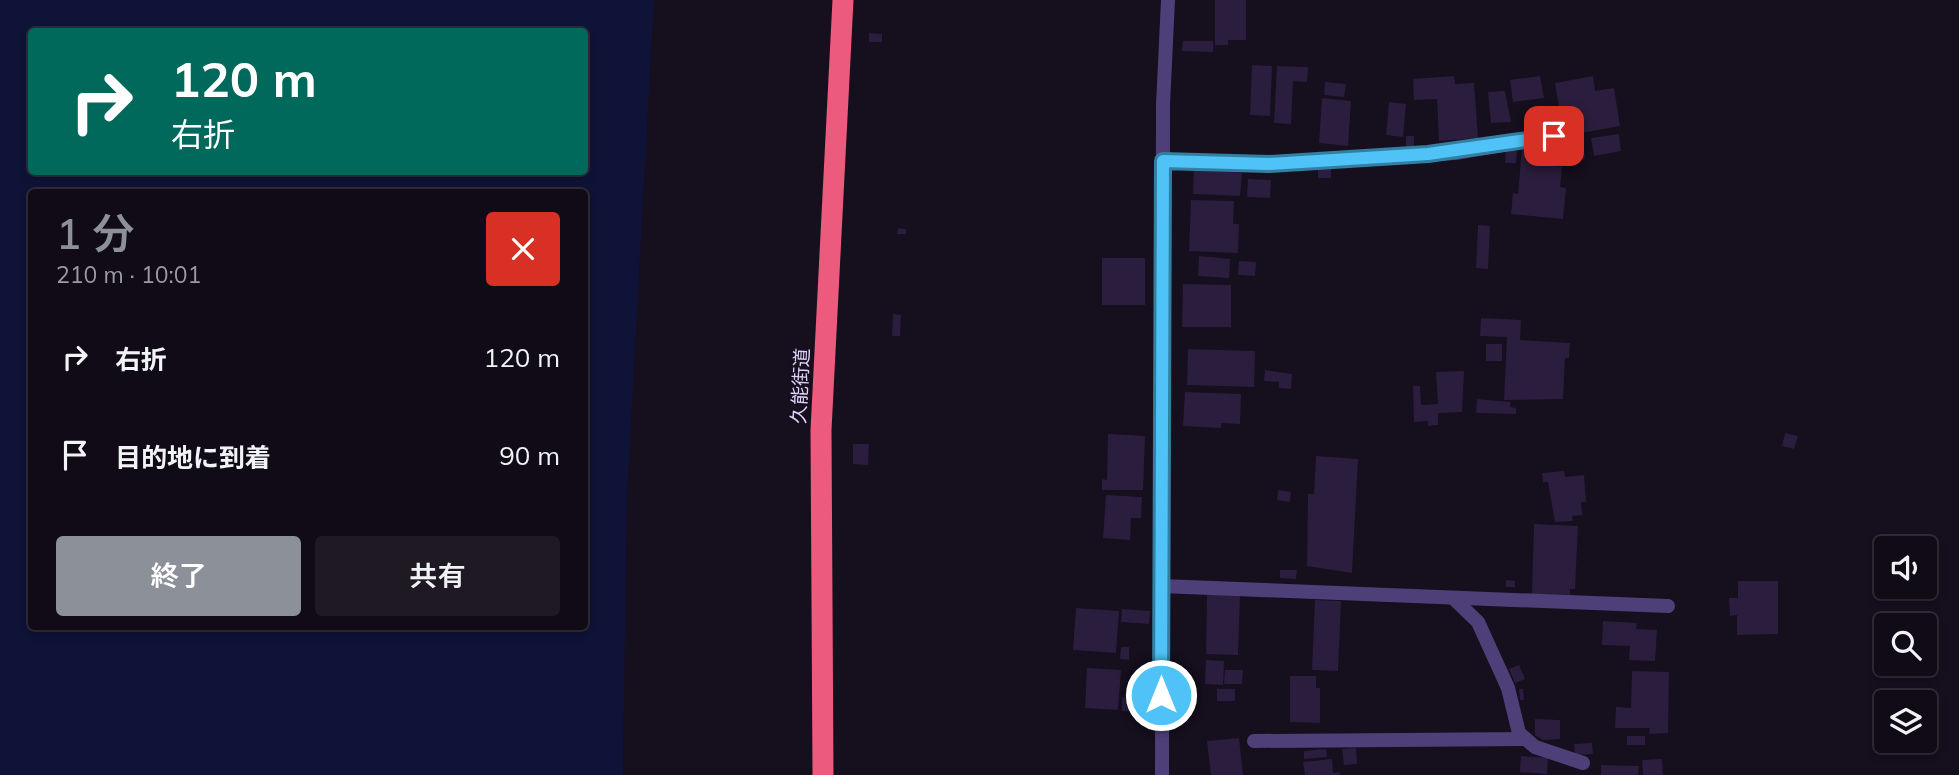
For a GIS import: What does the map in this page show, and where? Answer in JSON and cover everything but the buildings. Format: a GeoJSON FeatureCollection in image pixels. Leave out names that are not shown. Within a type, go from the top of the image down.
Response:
{"type":"FeatureCollection","features":[{"type":"Feature","properties":{"kind":"highway","name":"久能街道"},"geometry":{"type":"LineString","coordinates":[[823,775],[821,430],[843,0]]}},
{"type":"Feature","properties":{"kind":"street"},"geometry":{"type":"LineString","coordinates":[[1162,775],[1163,161],[1168,0]]}},
{"type":"Feature","properties":{"kind":"street"},"geometry":{"type":"LineString","coordinates":[[1163,161],[1269,164],[1415,155],[1455,152],[1554,136]]}},
{"type":"Feature","properties":{"kind":"street"},"geometry":{"type":"LineString","coordinates":[[1161,586],[1668,606]]}},
{"type":"Feature","properties":{"kind":"street"},"geometry":{"type":"LineString","coordinates":[[1453,597],[1478,622],[1508,688],[1519,733],[1535,747],[1583,763]]}},
{"type":"Feature","properties":{"kind":"street"},"geometry":{"type":"LineString","coordinates":[[1254,741],[1527,739]]}},
{"type":"Feature","properties":{"kind":"shaded area"},"geometry":{"type":"Polygon","coordinates":[[[0,0],[654,0],[627,496],[623,775],[0,775],[0,0]]]}},
{"type":"Feature","properties":{"kind":"route"},"geometry":{"type":"LineString","coordinates":[[1161,695],[1163,161],[1269,164],[1428,154],[1554,136]]}}]}
